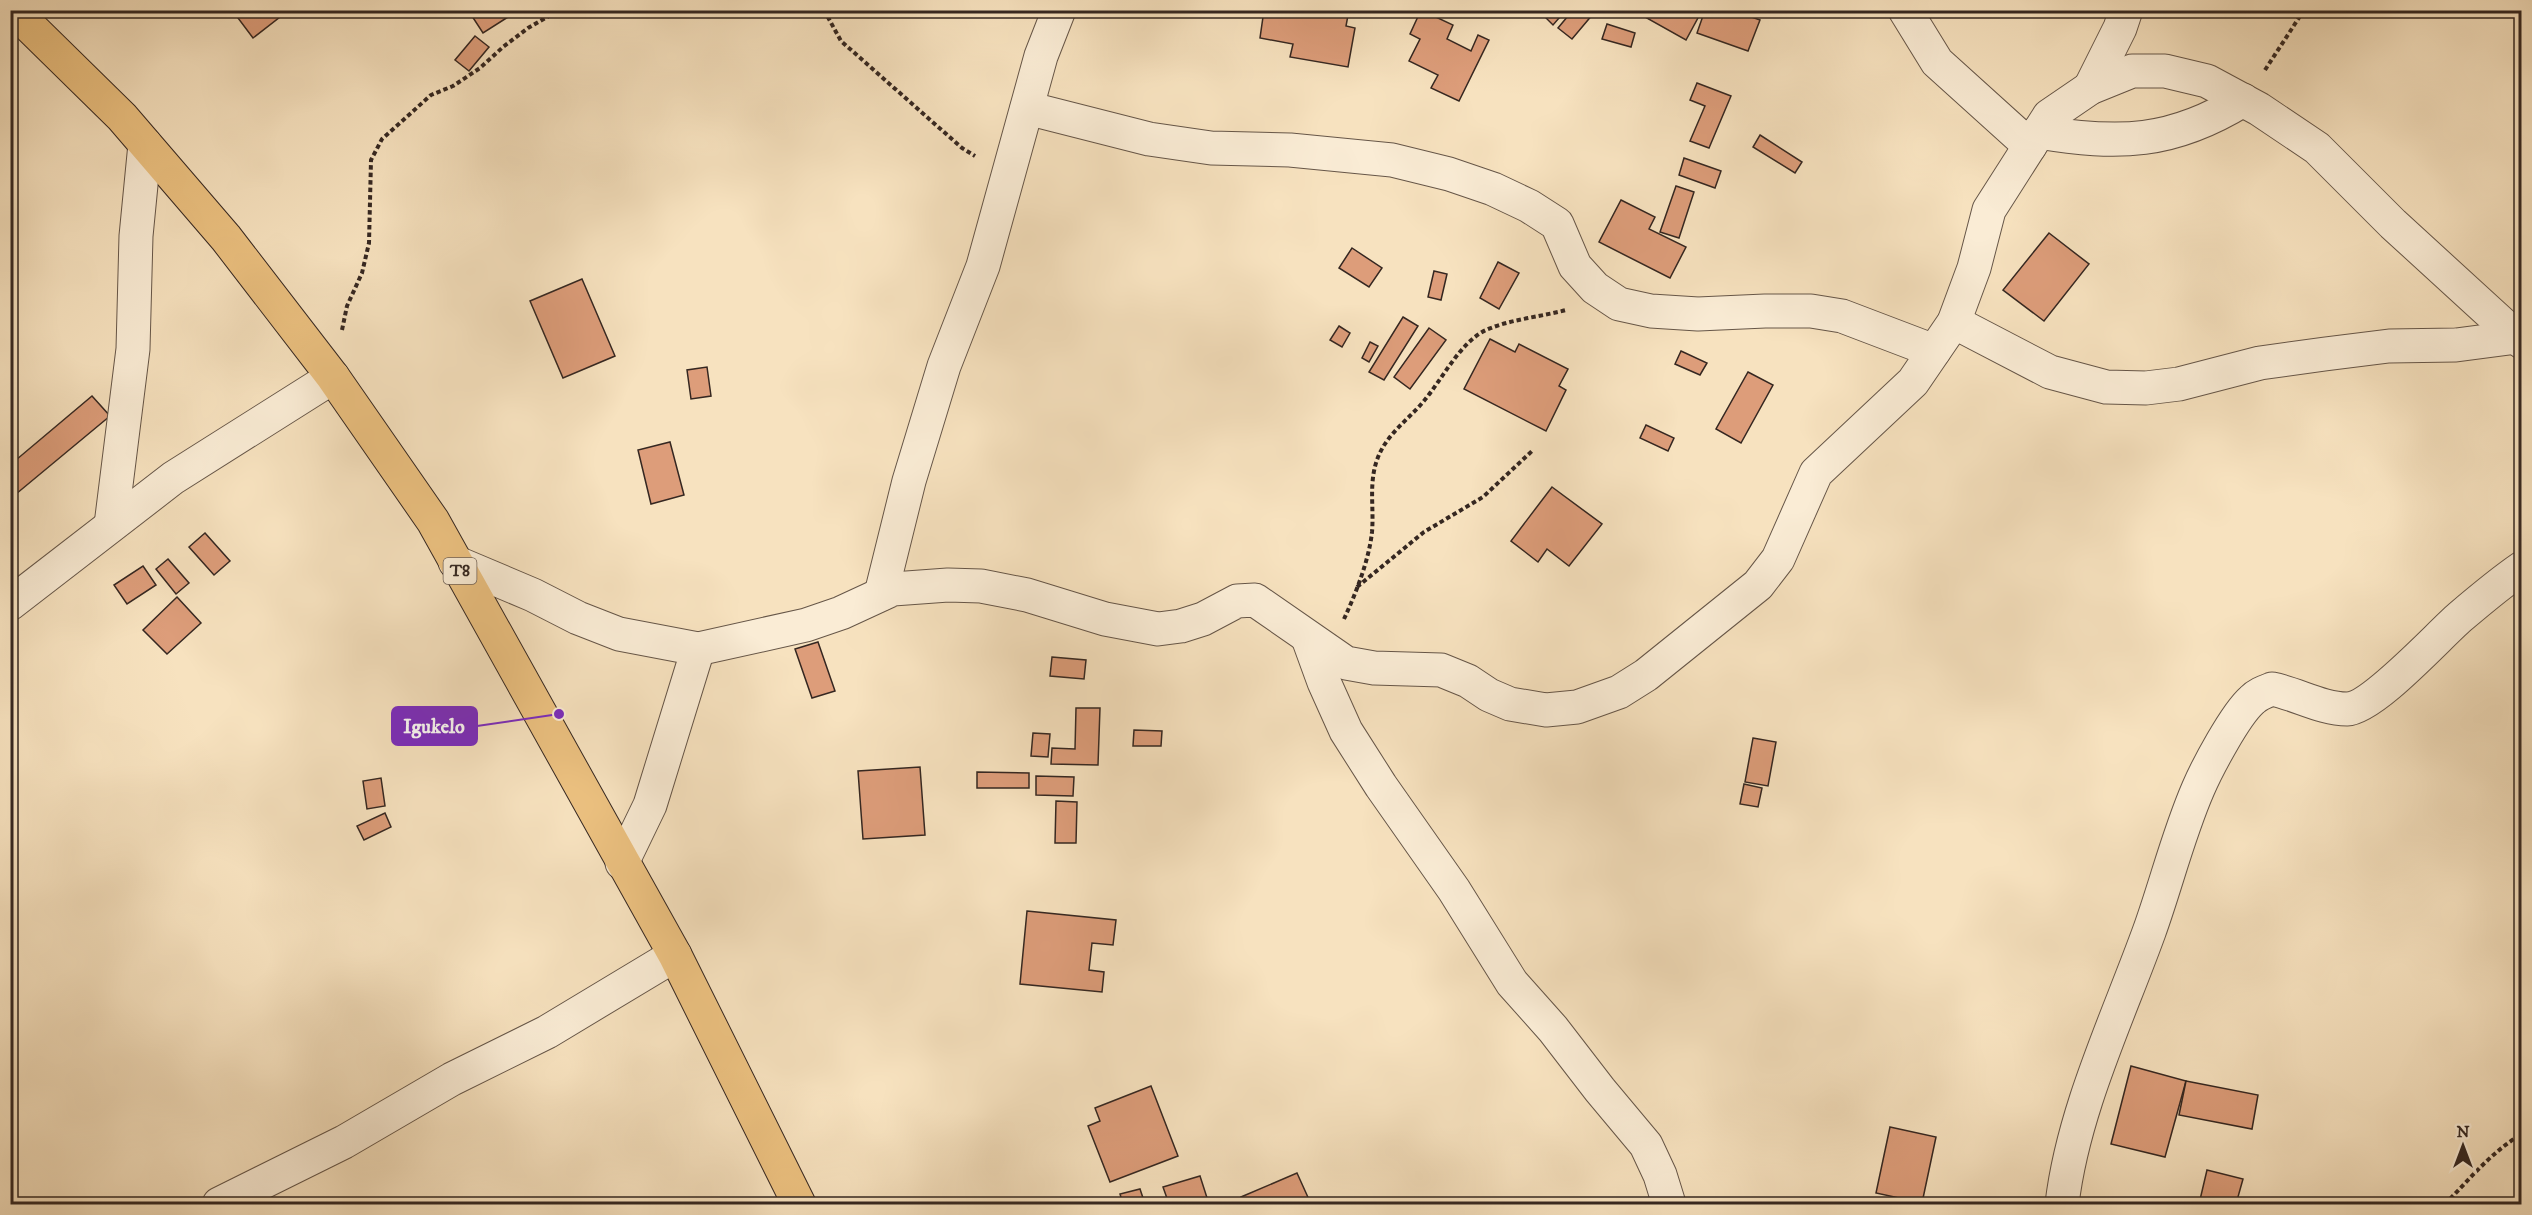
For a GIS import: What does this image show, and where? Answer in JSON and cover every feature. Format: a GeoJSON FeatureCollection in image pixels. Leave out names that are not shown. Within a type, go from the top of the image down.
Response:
{"type":"FeatureCollection","features":[{"type":"Feature","properties":{"kind":"highway","name":"T8"},"geometry":{"type":"LineString","coordinates":[[13,10],[122,117],[226,238],[333,377],[433,521],[675,955],[799,1204]]}},
{"type":"Feature","properties":{"kind":"street"},"geometry":{"type":"LineString","coordinates":[[881,594],[909,481],[944,366],[984,266],[1041,56],[1059,10]]}},
{"type":"Feature","properties":{"kind":"street"},"geometry":{"type":"LineString","coordinates":[[1905,10],[1937,62],[2034,139],[2076,138],[2124,141],[2154,137],[2193,127],[2216,117],[2243,100]]}},
{"type":"Feature","properties":{"kind":"street"},"geometry":{"type":"LineString","coordinates":[[2090,88],[2120,28],[2126,10]]}},
{"type":"Feature","properties":{"kind":"street"},"geometry":{"type":"LineString","coordinates":[[455,562],[532,595],[578,618],[619,633],[698,649],[806,625],[841,613],[893,589],[948,585],[981,586],[1028,595],[1105,619],[1158,629],[1181,626],[1203,619],[1237,601],[1255,600],[1346,663],[1374,668],[1441,670],[1468,681],[1489,695],[1510,704],[1546,710],[1577,707],[1619,692],[1646,675],[1758,585],[1778,559],[1816,473],[1913,382],[1954,322],[1974,268],[1989,210],[2049,116],[2090,88],[2132,72],[2165,72],[2208,81],[2243,100],[2317,148],[2393,224],[2519,340]]}},
{"type":"Feature","properties":{"kind":"street"},"geometry":{"type":"LineString","coordinates":[[1028,108],[1149,139],[1211,148],[1290,150],[1392,160],[1449,174],[1493,189],[1530,206],[1557,224],[1575,266],[1595,288],[1619,304],[1651,311],[1698,314],[1811,311],[1842,316],[1934,351]]}},
{"type":"Feature","properties":{"kind":"street"},"geometry":{"type":"LineString","coordinates":[[111,525],[133,349],[136,236],[145,144]]}},
{"type":"Feature","properties":{"kind":"street"},"geometry":{"type":"LineString","coordinates":[[1954,322],[2050,372],[2106,387],[2146,388],[2179,384],[2260,363],[2389,346],[2456,345],[2519,340]]}},
{"type":"Feature","properties":{"kind":"street"},"geometry":{"type":"LineString","coordinates":[[10,604],[173,478],[333,377]]}},
{"type":"Feature","properties":{"kind":"street"},"geometry":{"type":"LineString","coordinates":[[2061,1204],[2065,1175],[2087,1100],[2150,929],[2198,789],[2232,727],[2250,701],[2272,689],[2337,708],[2350,709],[2367,701],[2461,616],[2522,568]]}},
{"type":"Feature","properties":{"kind":"street"},"geometry":{"type":"LineString","coordinates":[[1318,645],[1324,682],[1346,731],[1454,890],[1512,983],[1553,1029],[1646,1145],[1669,1204]]}},
{"type":"Feature","properties":{"kind":"street"},"geometry":{"type":"LineString","coordinates":[[622,862],[650,805],[698,649]]}},
{"type":"Feature","properties":{"kind":"street"},"geometry":{"type":"LineString","coordinates":[[219,1204],[344,1142],[452,1079],[547,1032],[675,955]]}},
{"type":"Feature","properties":{"kind":"path"},"geometry":{"type":"LineString","coordinates":[[333,377],[347,306],[362,273],[369,243],[370,160],[382,139],[431,95],[453,86],[480,68],[502,47],[528,28],[559,10]]}},
{"type":"Feature","properties":{"kind":"path"},"geometry":{"type":"LineString","coordinates":[[824,10],[841,41],[896,91],[962,148],[1009,174]]}},
{"type":"Feature","properties":{"kind":"path"},"geometry":{"type":"LineString","coordinates":[[2243,100],[2278,53],[2304,10]]}},
{"type":"Feature","properties":{"kind":"path"},"geometry":{"type":"LineString","coordinates":[[1357,587],[1372,533],[1372,481],[1376,462],[1398,426],[1423,403],[1463,349],[1484,331],[1506,323],[1568,310],[1604,293]]}},
{"type":"Feature","properties":{"kind":"path"},"geometry":{"type":"LineString","coordinates":[[1318,645],[1357,587],[1424,532],[1483,497],[1532,452]]}},
{"type":"Feature","properties":{"kind":"path"},"geometry":{"type":"LineString","coordinates":[[2445,1204],[2502,1145],[2522,1134]]}},
{"type":"Feature","properties":{"kind":"building"},"geometry":{"type":"Polygon","coordinates":[[[232,10],[289,10],[253,38],[232,10]]]}},
{"type":"Feature","properties":{"kind":"building"},"geometry":{"type":"Polygon","coordinates":[[[468,10],[519,10],[483,33],[468,10]]]}},
{"type":"Feature","properties":{"kind":"building"},"geometry":{"type":"Polygon","coordinates":[[[1264,10],[1349,10],[1346,26],[1355,28],[1348,67],[1290,57],[1293,44],[1260,38],[1264,10]]]}},
{"type":"Feature","properties":{"kind":"building"},"geometry":{"type":"Polygon","coordinates":[[[1421,10],[1453,25],[1447,39],[1471,51],[1478,35],[1489,40],[1459,101],[1431,88],[1438,75],[1409,61],[1420,39],[1410,34],[1421,10]]]}},
{"type":"Feature","properties":{"kind":"building"},"geometry":{"type":"Polygon","coordinates":[[[1545,10],[1566,10],[1553,25],[1542,14],[1545,10]]]}},
{"type":"Feature","properties":{"kind":"building"},"geometry":{"type":"Polygon","coordinates":[[[1573,10],[1588,10],[1593,14],[1572,39],[1558,28],[1573,10]]]}},
{"type":"Feature","properties":{"kind":"building"},"geometry":{"type":"Polygon","coordinates":[[[1637,10],[1688,10],[1699,16],[1686,40],[1636,12],[1637,10]]]}},
{"type":"Feature","properties":{"kind":"building"},"geometry":{"type":"Polygon","coordinates":[[[1705,10],[1732,10],[1760,20],[1748,51],[1697,33],[1705,10]]]}},
{"type":"Feature","properties":{"kind":"building"},"geometry":{"type":"Polygon","coordinates":[[[1607,24],[1635,33],[1631,47],[1602,39],[1607,24]]]}},
{"type":"Feature","properties":{"kind":"building"},"geometry":{"type":"Polygon","coordinates":[[[475,36],[489,47],[469,71],[455,60],[475,36]]]}},
{"type":"Feature","properties":{"kind":"building"},"geometry":{"type":"Polygon","coordinates":[[[1697,83],[1731,96],[1709,148],[1690,141],[1705,106],[1690,100],[1697,83]]]}},
{"type":"Feature","properties":{"kind":"building"},"geometry":{"type":"Polygon","coordinates":[[[1760,135],[1802,162],[1795,173],[1753,147],[1760,135]]]}},
{"type":"Feature","properties":{"kind":"building"},"geometry":{"type":"Polygon","coordinates":[[[1684,158],[1721,171],[1715,188],[1679,175],[1684,158]]]}},
{"type":"Feature","properties":{"kind":"building"},"geometry":{"type":"Polygon","coordinates":[[[1676,186],[1694,192],[1679,238],[1660,232],[1676,186]]]}},
{"type":"Feature","properties":{"kind":"building"},"geometry":{"type":"Polygon","coordinates":[[[1621,200],[1655,217],[1649,229],[1686,247],[1670,278],[1599,242],[1621,200]]]}},
{"type":"Feature","properties":{"kind":"building"},"geometry":{"type":"Polygon","coordinates":[[[2049,233],[2089,264],[2044,321],[2003,290],[2049,233]]]}},
{"type":"Feature","properties":{"kind":"building"},"geometry":{"type":"Polygon","coordinates":[[[1352,248],[1382,268],[1369,287],[1339,268],[1352,248]]]}},
{"type":"Feature","properties":{"kind":"building"},"geometry":{"type":"Polygon","coordinates":[[[1498,262],[1519,273],[1499,309],[1480,298],[1498,262]]]}},
{"type":"Feature","properties":{"kind":"building"},"geometry":{"type":"Polygon","coordinates":[[[1434,271],[1447,274],[1441,300],[1428,297],[1434,271]]]}},
{"type":"Feature","properties":{"kind":"building"},"geometry":{"type":"Polygon","coordinates":[[[582,279],[615,356],[563,378],[530,301],[582,279]]]}},
{"type":"Feature","properties":{"kind":"building"},"geometry":{"type":"Polygon","coordinates":[[[1403,317],[1418,326],[1384,380],[1369,372],[1403,317]]]}},
{"type":"Feature","properties":{"kind":"building"},"geometry":{"type":"Polygon","coordinates":[[[1339,326],[1350,333],[1342,347],[1330,340],[1339,326]]]}},
{"type":"Feature","properties":{"kind":"building"},"geometry":{"type":"Polygon","coordinates":[[[1429,328],[1446,340],[1410,389],[1394,377],[1429,328]]]}},
{"type":"Feature","properties":{"kind":"building"},"geometry":{"type":"Polygon","coordinates":[[[1490,339],[1515,352],[1519,344],[1568,369],[1559,386],[1566,390],[1546,431],[1464,389],[1490,339]]]}},
{"type":"Feature","properties":{"kind":"building"},"geometry":{"type":"Polygon","coordinates":[[[1370,342],[1378,346],[1369,362],[1362,358],[1370,342]]]}},
{"type":"Feature","properties":{"kind":"building"},"geometry":{"type":"Polygon","coordinates":[[[1681,351],[1707,363],[1700,375],[1675,364],[1681,351]]]}},
{"type":"Feature","properties":{"kind":"building"},"geometry":{"type":"Polygon","coordinates":[[[707,367],[711,396],[691,399],[687,370],[707,367]]]}},
{"type":"Feature","properties":{"kind":"building"},"geometry":{"type":"Polygon","coordinates":[[[1748,372],[1773,385],[1741,443],[1716,429],[1748,372]]]}},
{"type":"Feature","properties":{"kind":"building"},"geometry":{"type":"Polygon","coordinates":[[[92,396],[110,416],[10,499],[10,465],[92,396]]]}},
{"type":"Feature","properties":{"kind":"building"},"geometry":{"type":"Polygon","coordinates":[[[1646,425],[1674,438],[1668,451],[1640,438],[1646,425]]]}},
{"type":"Feature","properties":{"kind":"building"},"geometry":{"type":"Polygon","coordinates":[[[670,442],[684,495],[651,504],[638,450],[670,442]]]}},
{"type":"Feature","properties":{"kind":"building"},"geometry":{"type":"Polygon","coordinates":[[[1552,487],[1602,524],[1569,566],[1547,549],[1538,562],[1511,541],[1552,487]]]}},
{"type":"Feature","properties":{"kind":"building"},"geometry":{"type":"Polygon","coordinates":[[[205,533],[230,561],[214,575],[189,547],[205,533]]]}},
{"type":"Feature","properties":{"kind":"building"},"geometry":{"type":"Polygon","coordinates":[[[168,559],[189,583],[176,594],[156,569],[168,559]]]}},
{"type":"Feature","properties":{"kind":"building"},"geometry":{"type":"Polygon","coordinates":[[[143,566],[156,585],[127,604],[114,585],[143,566]]]}},
{"type":"Feature","properties":{"kind":"building"},"geometry":{"type":"Polygon","coordinates":[[[177,597],[201,623],[167,654],[143,630],[177,597]]]}},
{"type":"Feature","properties":{"kind":"building"},"geometry":{"type":"Polygon","coordinates":[[[818,642],[835,691],[812,698],[795,649],[818,642]]]}},
{"type":"Feature","properties":{"kind":"building"},"geometry":{"type":"Polygon","coordinates":[[[1052,657],[1086,660],[1084,679],[1050,676],[1052,657]]]}},
{"type":"Feature","properties":{"kind":"building"},"geometry":{"type":"Polygon","coordinates":[[[1076,708],[1100,708],[1098,765],[1051,764],[1052,748],[1075,749],[1076,708]]]}},
{"type":"Feature","properties":{"kind":"building"},"geometry":{"type":"Polygon","coordinates":[[[1134,730],[1162,731],[1161,746],[1133,746],[1134,730]]]}},
{"type":"Feature","properties":{"kind":"building"},"geometry":{"type":"Polygon","coordinates":[[[1033,733],[1050,734],[1048,757],[1031,756],[1033,733]]]}},
{"type":"Feature","properties":{"kind":"building"},"geometry":{"type":"Polygon","coordinates":[[[1753,738],[1776,742],[1768,786],[1745,782],[1753,738]]]}},
{"type":"Feature","properties":{"kind":"building"},"geometry":{"type":"Polygon","coordinates":[[[920,767],[925,835],[863,839],[858,771],[920,767]]]}},
{"type":"Feature","properties":{"kind":"building"},"geometry":{"type":"Polygon","coordinates":[[[977,772],[1029,773],[1029,788],[977,788],[977,772]]]}},
{"type":"Feature","properties":{"kind":"building"},"geometry":{"type":"Polygon","coordinates":[[[1036,776],[1074,777],[1073,796],[1036,795],[1036,776]]]}},
{"type":"Feature","properties":{"kind":"building"},"geometry":{"type":"Polygon","coordinates":[[[381,778],[385,806],[367,809],[363,781],[381,778]]]}},
{"type":"Feature","properties":{"kind":"building"},"geometry":{"type":"Polygon","coordinates":[[[1744,784],[1762,788],[1758,807],[1740,804],[1744,784]]]}},
{"type":"Feature","properties":{"kind":"building"},"geometry":{"type":"Polygon","coordinates":[[[1056,801],[1077,802],[1076,843],[1055,843],[1056,801]]]}},
{"type":"Feature","properties":{"kind":"building"},"geometry":{"type":"Polygon","coordinates":[[[385,813],[391,827],[364,840],[357,826],[385,813]]]}},
{"type":"Feature","properties":{"kind":"building"},"geometry":{"type":"Polygon","coordinates":[[[1027,911],[1116,920],[1113,945],[1092,943],[1089,970],[1104,972],[1102,992],[1020,984],[1027,911]]]}},
{"type":"Feature","properties":{"kind":"building"},"geometry":{"type":"Polygon","coordinates":[[[2131,1066],[2186,1081],[2165,1157],[2111,1144],[2131,1066]]]}},
{"type":"Feature","properties":{"kind":"building"},"geometry":{"type":"Polygon","coordinates":[[[2186,1081],[2258,1095],[2252,1129],[2179,1115],[2186,1081]]]}},
{"type":"Feature","properties":{"kind":"building"},"geometry":{"type":"Polygon","coordinates":[[[1151,1086],[1178,1156],[1110,1182],[1088,1126],[1100,1121],[1095,1108],[1151,1086]]]}},
{"type":"Feature","properties":{"kind":"building"},"geometry":{"type":"Polygon","coordinates":[[[1890,1127],[1936,1137],[1922,1203],[1876,1193],[1890,1127]]]}},
{"type":"Feature","properties":{"kind":"building"},"geometry":{"type":"Polygon","coordinates":[[[2207,1170],[2243,1179],[2236,1204],[2199,1204],[2207,1170]]]}},
{"type":"Feature","properties":{"kind":"building"},"geometry":{"type":"Polygon","coordinates":[[[1297,1173],[1311,1204],[1244,1204],[1241,1197],[1297,1173]]]}},
{"type":"Feature","properties":{"kind":"building"},"geometry":{"type":"Polygon","coordinates":[[[1200,1176],[1209,1204],[1169,1204],[1163,1187],[1200,1176]]]}},
{"type":"Feature","properties":{"kind":"building"},"geometry":{"type":"Polygon","coordinates":[[[1140,1189],[1144,1201],[1123,1204],[1120,1194],[1140,1189]]]}},
{"type":"Feature","properties":{"kind":"place","name":"Igukelo"},"geometry":{"type":"Point","coordinates":[559,714]}}]}
